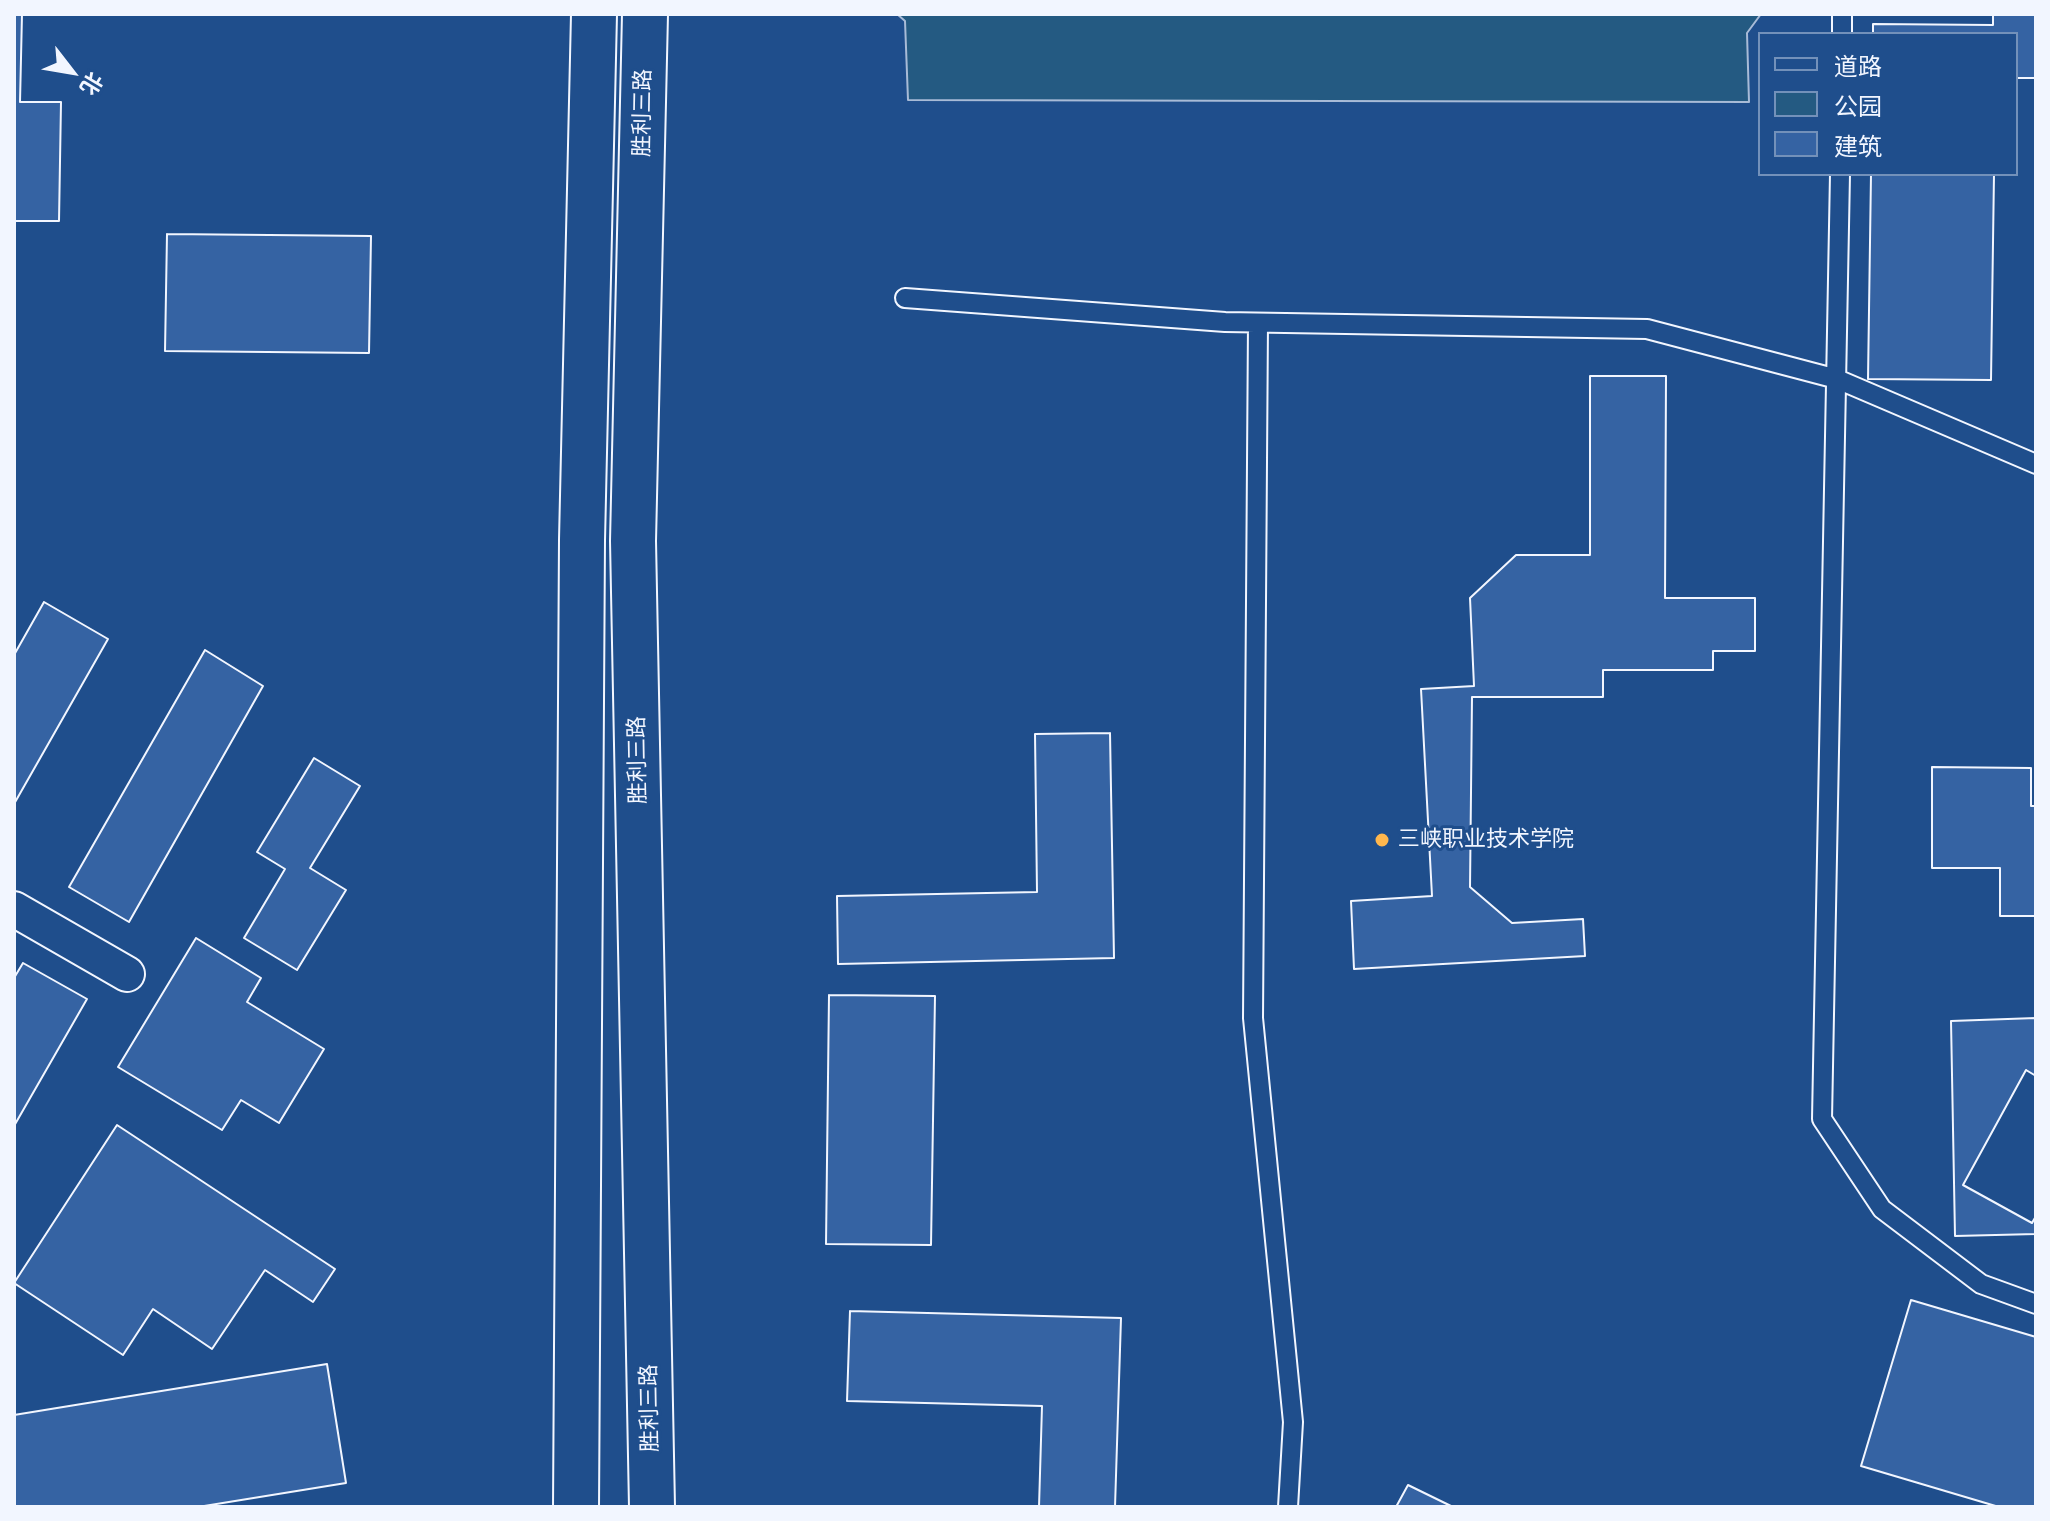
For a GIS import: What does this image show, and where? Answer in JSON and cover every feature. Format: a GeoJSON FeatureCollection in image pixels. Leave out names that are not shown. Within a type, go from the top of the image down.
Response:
{"type":"FeatureCollection","features":[{"type":"Feature","properties":{"kind":"main road"},"geometry":{"type":"LineString","coordinates":[[576,1507],[582,540],[594,14]]}},
{"type":"Feature","properties":{"kind":"main road","name":"胜利三路"},"geometry":{"type":"LineString","coordinates":[[645,14],[633,541],[652,1507]]}},
{"type":"Feature","properties":{"kind":"street"},"geometry":{"type":"LineString","coordinates":[[14,909],[127,974]]}},
{"type":"Feature","properties":{"kind":"lane"},"geometry":{"type":"LineString","coordinates":[[1840,176],[1822,1119],[1882,1209],[1981,1284],[2036,1304]]}},
{"type":"Feature","properties":{"kind":"lane"},"geometry":{"type":"LineString","coordinates":[[905,298],[1258,323],[1647,329],[1837,379],[2036,464]]}},
{"type":"Feature","properties":{"kind":"lane"},"geometry":{"type":"LineString","coordinates":[[1258,323],[1253,1018],[1293,1422],[1288,1507]]}},
{"type":"Feature","properties":{"kind":"green space"},"geometry":{"type":"Polygon","coordinates":[[[897,14],[1761,14],[1747,33],[1749,102],[908,100],[905,21],[897,14]]]}},
{"type":"Feature","properties":{"kind":"building"},"geometry":{"type":"Polygon","coordinates":[[[14,14],[22,14],[20,102],[61,102],[59,221],[14,221],[14,14]]]}},
{"type":"Feature","properties":{"kind":"building"},"geometry":{"type":"Polygon","coordinates":[[[1993,14],[2036,14],[2036,78],[2018,78],[2018,32],[1873,32],[1873,24],[1993,25],[1993,14]]]}},
{"type":"Feature","properties":{"kind":"building"},"geometry":{"type":"Polygon","coordinates":[[[1871,176],[1994,176],[1991,380],[1868,379],[1871,176]]]}},
{"type":"Feature","properties":{"kind":"building"},"geometry":{"type":"Polygon","coordinates":[[[167,234],[371,236],[369,353],[165,351],[167,234]]]}},
{"type":"Feature","properties":{"kind":"building"},"geometry":{"type":"Polygon","coordinates":[[[1590,376],[1666,376],[1665,598],[1755,598],[1755,651],[1713,651],[1713,670],[1603,670],[1603,697],[1472,697],[1470,887],[1512,923],[1583,919],[1585,956],[1354,969],[1351,901],[1432,896],[1421,689],[1474,686],[1470,598],[1516,555],[1590,555],[1590,376]]]}},
{"type":"Feature","properties":{"kind":"building"},"geometry":{"type":"Polygon","coordinates":[[[44,602],[108,639],[14,804],[14,655],[44,602]]]}},
{"type":"Feature","properties":{"kind":"building"},"geometry":{"type":"Polygon","coordinates":[[[205,650],[263,686],[129,922],[69,887],[205,650]]]}},
{"type":"Feature","properties":{"kind":"building"},"geometry":{"type":"Polygon","coordinates":[[[1110,733],[1114,958],[838,964],[837,896],[1037,892],[1035,734],[1110,733]]]}},
{"type":"Feature","properties":{"kind":"building"},"geometry":{"type":"Polygon","coordinates":[[[314,758],[360,786],[310,868],[346,890],[297,970],[244,938],[285,869],[257,852],[314,758]]]}},
{"type":"Feature","properties":{"kind":"building"},"geometry":{"type":"Polygon","coordinates":[[[1932,767],[2031,768],[2031,806],[2036,806],[2036,916],[2000,916],[2000,868],[1932,868],[1932,767]]]}},
{"type":"Feature","properties":{"kind":"building"},"geometry":{"type":"Polygon","coordinates":[[[196,938],[261,978],[247,1002],[324,1049],[279,1123],[241,1100],[222,1130],[118,1067],[196,938]]]}},
{"type":"Feature","properties":{"kind":"building"},"geometry":{"type":"Polygon","coordinates":[[[23,963],[87,999],[14,1126],[14,978],[23,963]]]}},
{"type":"Feature","properties":{"kind":"building"},"geometry":{"type":"Polygon","coordinates":[[[829,995],[935,996],[931,1245],[826,1244],[829,995]]]}},
{"type":"Feature","properties":{"kind":"building"},"geometry":{"type":"Polygon","coordinates":[[[2036,1018],[2036,1234],[1955,1236],[1951,1021],[2036,1018]]]}},
{"type":"Feature","properties":{"kind":"building"},"geometry":{"type":"Polygon","coordinates":[[[2026,1070],[2036,1076],[2036,1216],[2032,1223],[1963,1185],[2026,1070]]]}},
{"type":"Feature","properties":{"kind":"building"},"geometry":{"type":"Polygon","coordinates":[[[117,1125],[335,1269],[313,1302],[265,1270],[212,1349],[153,1309],[123,1355],[14,1283],[117,1125]]]}},
{"type":"Feature","properties":{"kind":"building"},"geometry":{"type":"Polygon","coordinates":[[[1911,1300],[2036,1337],[2036,1507],[1999,1507],[1861,1466],[1911,1300]]]}},
{"type":"Feature","properties":{"kind":"building"},"geometry":{"type":"Polygon","coordinates":[[[850,1311],[1121,1318],[1115,1507],[1039,1507],[1042,1406],[847,1401],[850,1311]]]}},
{"type":"Feature","properties":{"kind":"building"},"geometry":{"type":"Polygon","coordinates":[[[327,1364],[346,1483],[198,1507],[14,1507],[14,1415],[327,1364]]]}},
{"type":"Feature","properties":{"kind":"building"},"geometry":{"type":"Polygon","coordinates":[[[1408,1485],[1453,1507],[1396,1507],[1408,1485]]]}},
{"type":"Feature","properties":{"kind":"place","name":"三峡职业技术学院"},"geometry":{"type":"Point","coordinates":[1382,840]}}]}
